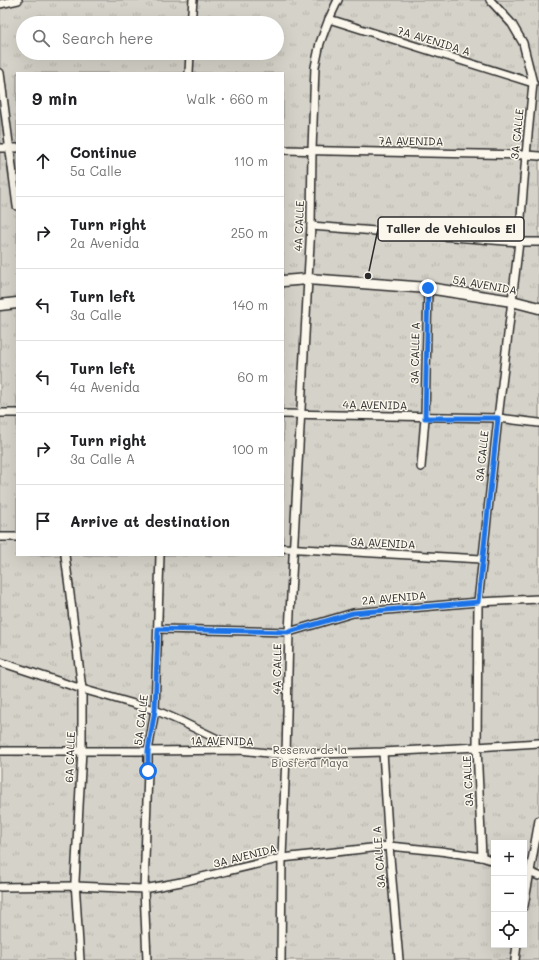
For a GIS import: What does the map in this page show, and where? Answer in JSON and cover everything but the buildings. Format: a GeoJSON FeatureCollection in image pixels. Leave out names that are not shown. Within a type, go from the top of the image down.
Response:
{"type":"FeatureCollection","features":[{"type":"Feature","properties":{"kind":"street"},"geometry":{"type":"LineString","coordinates":[[0,4],[18,0]]}},
{"type":"Feature","properties":{"kind":"street"},"geometry":{"type":"LineString","coordinates":[[192,0],[192,16]]}},
{"type":"Feature","properties":{"kind":"street","name":"4A CALLE"},"geometry":{"type":"LineString","coordinates":[[281,960],[282,858],[289,632],[311,226],[315,67],[320,43],[338,0]]}},
{"type":"Feature","properties":{"kind":"street","name":"3A CALLE"},"geometry":{"type":"LineString","coordinates":[[482,857],[478,747],[478,602],[519,242],[533,83],[523,43],[512,24],[490,0]]}},
{"type":"Feature","properties":{"kind":"street","name":"7A AVENIDA A"},"geometry":{"type":"LineString","coordinates":[[329,19],[533,83]]}},
{"type":"Feature","properties":{"kind":"street"},"geometry":{"type":"LineString","coordinates":[[189,72],[190,60]]}},
{"type":"Feature","properties":{"kind":"street"},"geometry":{"type":"LineString","coordinates":[[0,73],[13,148],[16,192]]}},
{"type":"Feature","properties":{"kind":"street"},"geometry":{"type":"LineString","coordinates":[[0,148],[13,148]]}},
{"type":"Feature","properties":{"kind":"street","name":"7A AVENIDA"},"geometry":{"type":"LineString","coordinates":[[284,150],[539,156]]}},
{"type":"Feature","properties":{"kind":"street"},"geometry":{"type":"LineString","coordinates":[[311,226],[519,242],[539,242]]}},
{"type":"Feature","properties":{"kind":"street","name":"5A AVENIDA"},"geometry":{"type":"LineString","coordinates":[[284,281],[308,279],[428,288],[512,301],[539,308]]}},
{"type":"Feature","properties":{"kind":"street","name":"3A CALLE A"},"geometry":{"type":"LineString","coordinates":[[421,467],[425,418],[428,288]]}},
{"type":"Feature","properties":{"kind":"street"},"geometry":{"type":"LineString","coordinates":[[0,305],[16,303]]}},
{"type":"Feature","properties":{"kind":"street"},"geometry":{"type":"LineString","coordinates":[[0,413],[16,413]]}},
{"type":"Feature","properties":{"kind":"street","name":"4A AVENIDA"},"geometry":{"type":"LineString","coordinates":[[284,414],[425,418],[498,418],[539,423]]}},
{"type":"Feature","properties":{"kind":"street"},"geometry":{"type":"LineString","coordinates":[[0,537],[16,538]]}},
{"type":"Feature","properties":{"kind":"street","name":"3A AVENIDA"},"geometry":{"type":"LineString","coordinates":[[284,548],[482,559]]}},
{"type":"Feature","properties":{"kind":"street","name":"6A CALLE"},"geometry":{"type":"LineString","coordinates":[[65,556],[82,690],[82,750],[75,886],[80,960]]}},
{"type":"Feature","properties":{"kind":"street","name":"5A CALLE"},"geometry":{"type":"LineString","coordinates":[[147,960],[144,888],[148,751],[155,710],[160,556]]}},
{"type":"Feature","properties":{"kind":"street","name":"2A AVENIDA"},"geometry":{"type":"LineString","coordinates":[[158,629],[289,632],[353,613],[478,602],[539,599]]}},
{"type":"Feature","properties":{"kind":"street"},"geometry":{"type":"LineString","coordinates":[[0,662],[82,690],[155,710],[240,750]]}},
{"type":"Feature","properties":{"kind":"street","name":"1A AVENIDA"},"geometry":{"type":"LineString","coordinates":[[0,750],[240,750],[286,755],[383,752],[539,743]]}},
{"type":"Feature","properties":{"kind":"street","name":"3A CALLE A"},"geometry":{"type":"LineString","coordinates":[[383,752],[389,846],[399,960]]}},
{"type":"Feature","properties":{"kind":"street"},"geometry":{"type":"LineString","coordinates":[[539,820],[527,871],[539,876]]}},
{"type":"Feature","properties":{"kind":"street","name":"3A AVENIDA"},"geometry":{"type":"LineString","coordinates":[[0,887],[75,886],[144,888],[181,882],[282,858],[389,846],[440,851],[482,857],[491,860]]}},
{"type":"Feature","properties":{"kind":"street"},"geometry":{"type":"LineString","coordinates":[[515,960],[517,948]]}},
{"type":"Feature","properties":{"kind":"green space","name":"Reserva de la Biosfera Maya"},"geometry":{"type":"Polygon","coordinates":[[[0,0],[539,0],[539,960],[0,960],[0,0]]]}},
{"type":"Feature","properties":{"kind":"place","name":"Taller de Vehiculos El"},"geometry":{"type":"Point","coordinates":[368,276]}},
{"type":"Feature","properties":{"kind":"route"},"geometry":{"type":"LineString","coordinates":[[148,771],[148,751],[155,710],[158,629],[289,632],[353,613],[478,602],[498,418],[425,418],[428,288]]}}]}
